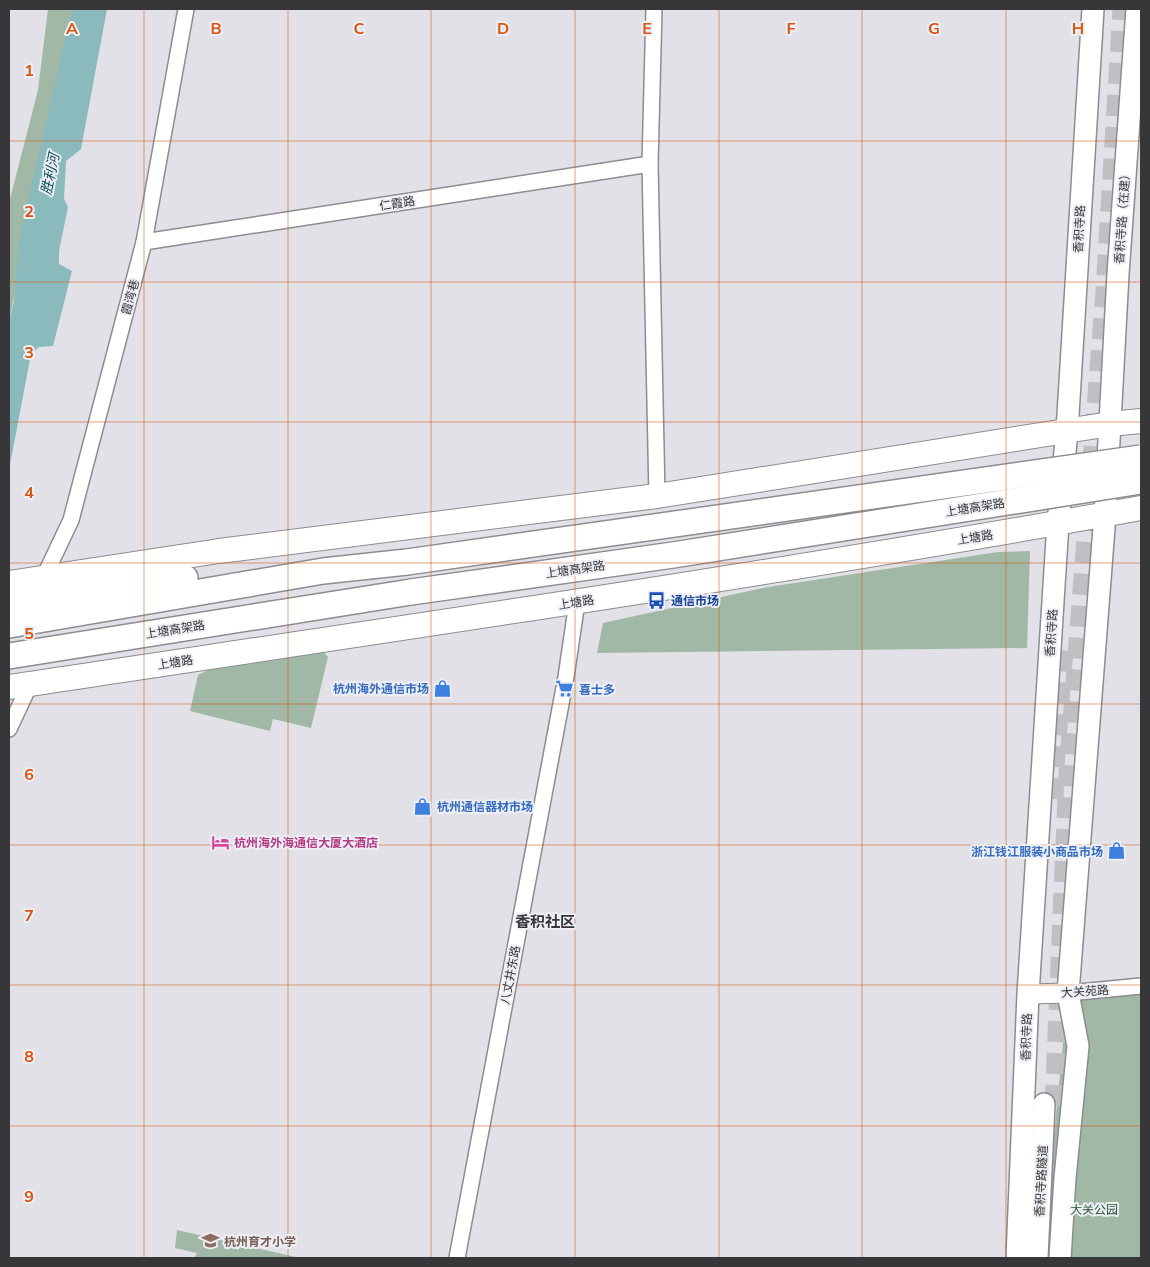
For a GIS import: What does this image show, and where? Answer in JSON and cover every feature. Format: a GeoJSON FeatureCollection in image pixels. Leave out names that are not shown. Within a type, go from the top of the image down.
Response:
{"type":"FeatureCollection","features":[{"type":"Feature","properties":{"kind":"highway","name":"上塘高架路"},"geometry":{"type":"LineString","coordinates":[[9,625],[323,572],[408,562],[1141,458]]}},
{"type":"Feature","properties":{"kind":"highway","name":"上塘高架路"},"geometry":{"type":"LineString","coordinates":[[9,656],[304,608],[673,555],[1141,482]]}},
{"type":"Feature","properties":{"kind":"highway"},"geometry":{"type":"LineString","coordinates":[[9,602],[207,575],[323,572]]}},
{"type":"Feature","properties":{"kind":"highway"},"geometry":{"type":"LineString","coordinates":[[9,670],[189,639],[304,608]]}},
{"type":"Feature","properties":{"kind":"main road","name":"香积寺路"},"geometry":{"type":"LineString","coordinates":[[1017,1258],[1028,994],[1058,523],[1067,431],[1093,9]]}},
{"type":"Feature","properties":{"kind":"main road","name":"香积寺路（在建）"},"geometry":{"type":"LineString","coordinates":[[1110,424],[1118,274],[1136,90],[1137,9]]}},
{"type":"Feature","properties":{"kind":"main road"},"geometry":{"type":"LineString","coordinates":[[9,583],[219,551],[656,496],[1110,424],[1141,422]]}},
{"type":"Feature","properties":{"kind":"main road"},"geometry":{"type":"LineString","coordinates":[[1060,1258],[1065,1178],[1078,1046],[1068,992],[1110,424]]}},
{"type":"Feature","properties":{"kind":"main road","name":"上塘路"},"geometry":{"type":"LineString","coordinates":[[19,686],[577,602],[1141,508]]}},
{"type":"Feature","properties":{"kind":"main road","name":"香积寺路隧道"},"geometry":{"type":"LineString","coordinates":[[1037,1258],[1050,1105],[1047,1258]]}},
{"type":"Feature","properties":{"kind":"street","name":"霞湾巷"},"geometry":{"type":"LineString","coordinates":[[44,577],[71,520],[144,242],[186,9]]}},
{"type":"Feature","properties":{"kind":"street"},"geometry":{"type":"LineString","coordinates":[[654,9],[650,164],[656,496]]}},
{"type":"Feature","properties":{"kind":"street","name":"仁霞路"},"geometry":{"type":"LineString","coordinates":[[144,242],[650,164]]}},
{"type":"Feature","properties":{"kind":"street","name":"八丈井东路"},"geometry":{"type":"LineString","coordinates":[[457,1258],[566,677],[577,602]]}},
{"type":"Feature","properties":{"kind":"street"},"geometry":{"type":"LineString","coordinates":[[9,729],[19,686]]}},
{"type":"Feature","properties":{"kind":"street","name":"大关苑路"},"geometry":{"type":"LineString","coordinates":[[1028,994],[1141,986]]}},
{"type":"Feature","properties":{"kind":"green space"},"geometry":{"type":"Polygon","coordinates":[[[48,9],[72,9],[9,322],[9,203],[38,90],[48,9]]]}},
{"type":"Feature","properties":{"kind":"green space"},"geometry":{"type":"Polygon","coordinates":[[[1030,551],[1027,648],[597,653],[603,623],[768,587],[998,552],[1030,551]]]}},
{"type":"Feature","properties":{"kind":"green space"},"geometry":{"type":"Polygon","coordinates":[[[322,650],[328,657],[311,728],[273,719],[270,731],[190,711],[198,675],[210,669],[322,650]]]}},
{"type":"Feature","properties":{"kind":"green space","name":"大关公园"},"geometry":{"type":"Polygon","coordinates":[[[1141,986],[1141,1258],[1042,1258],[1068,993],[1141,986]]]}},
{"type":"Feature","properties":{"kind":"green space","name":"杭州育才小学"},"geometry":{"type":"Polygon","coordinates":[[[177,1230],[300,1258],[194,1258],[197,1253],[175,1248],[177,1230]]]}},
{"type":"Feature","properties":{"kind":"water","name":"胜利河"},"geometry":{"type":"Polygon","coordinates":[[[72,9],[107,9],[81,149],[66,161],[64,199],[68,207],[59,251],[59,264],[72,271],[53,346],[39,347],[31,354],[9,470],[9,322],[14,301],[19,240],[72,9]]]}},
{"type":"Feature","properties":{"kind":"tunnel"},"geometry":{"type":"LineString","coordinates":[[1055,1106],[1069,773],[1106,291],[1123,9]]}},
{"type":"Feature","properties":{"kind":"tunnel"},"geometry":{"type":"LineString","coordinates":[[1053,799],[1063,650]]}},
{"type":"Feature","properties":{"kind":"place","name":"通信市场"},"geometry":{"type":"Point","coordinates":[657,600]}},
{"type":"Feature","properties":{"kind":"place","name":"杭州海外通信市场"},"geometry":{"type":"Point","coordinates":[443,688]}},
{"type":"Feature","properties":{"kind":"place","name":"喜士多"},"geometry":{"type":"Point","coordinates":[565,689]}},
{"type":"Feature","properties":{"kind":"place","name":"杭州通信器材市场"},"geometry":{"type":"Point","coordinates":[423,806]}},
{"type":"Feature","properties":{"kind":"place","name":"杭州海外海通信大厦大酒店"},"geometry":{"type":"Point","coordinates":[220,842]}},
{"type":"Feature","properties":{"kind":"place","name":"浙江钱江服装小商品市场"},"geometry":{"type":"Point","coordinates":[1117,851]}},
{"type":"Feature","properties":{"kind":"place","name":"杭州育才小学"},"geometry":{"type":"Point","coordinates":[210,1241]}},
{"type":"Feature","properties":{"kind":"district","name":"香积社区"},"geometry":{"type":"Point","coordinates":[545,921]}}]}
